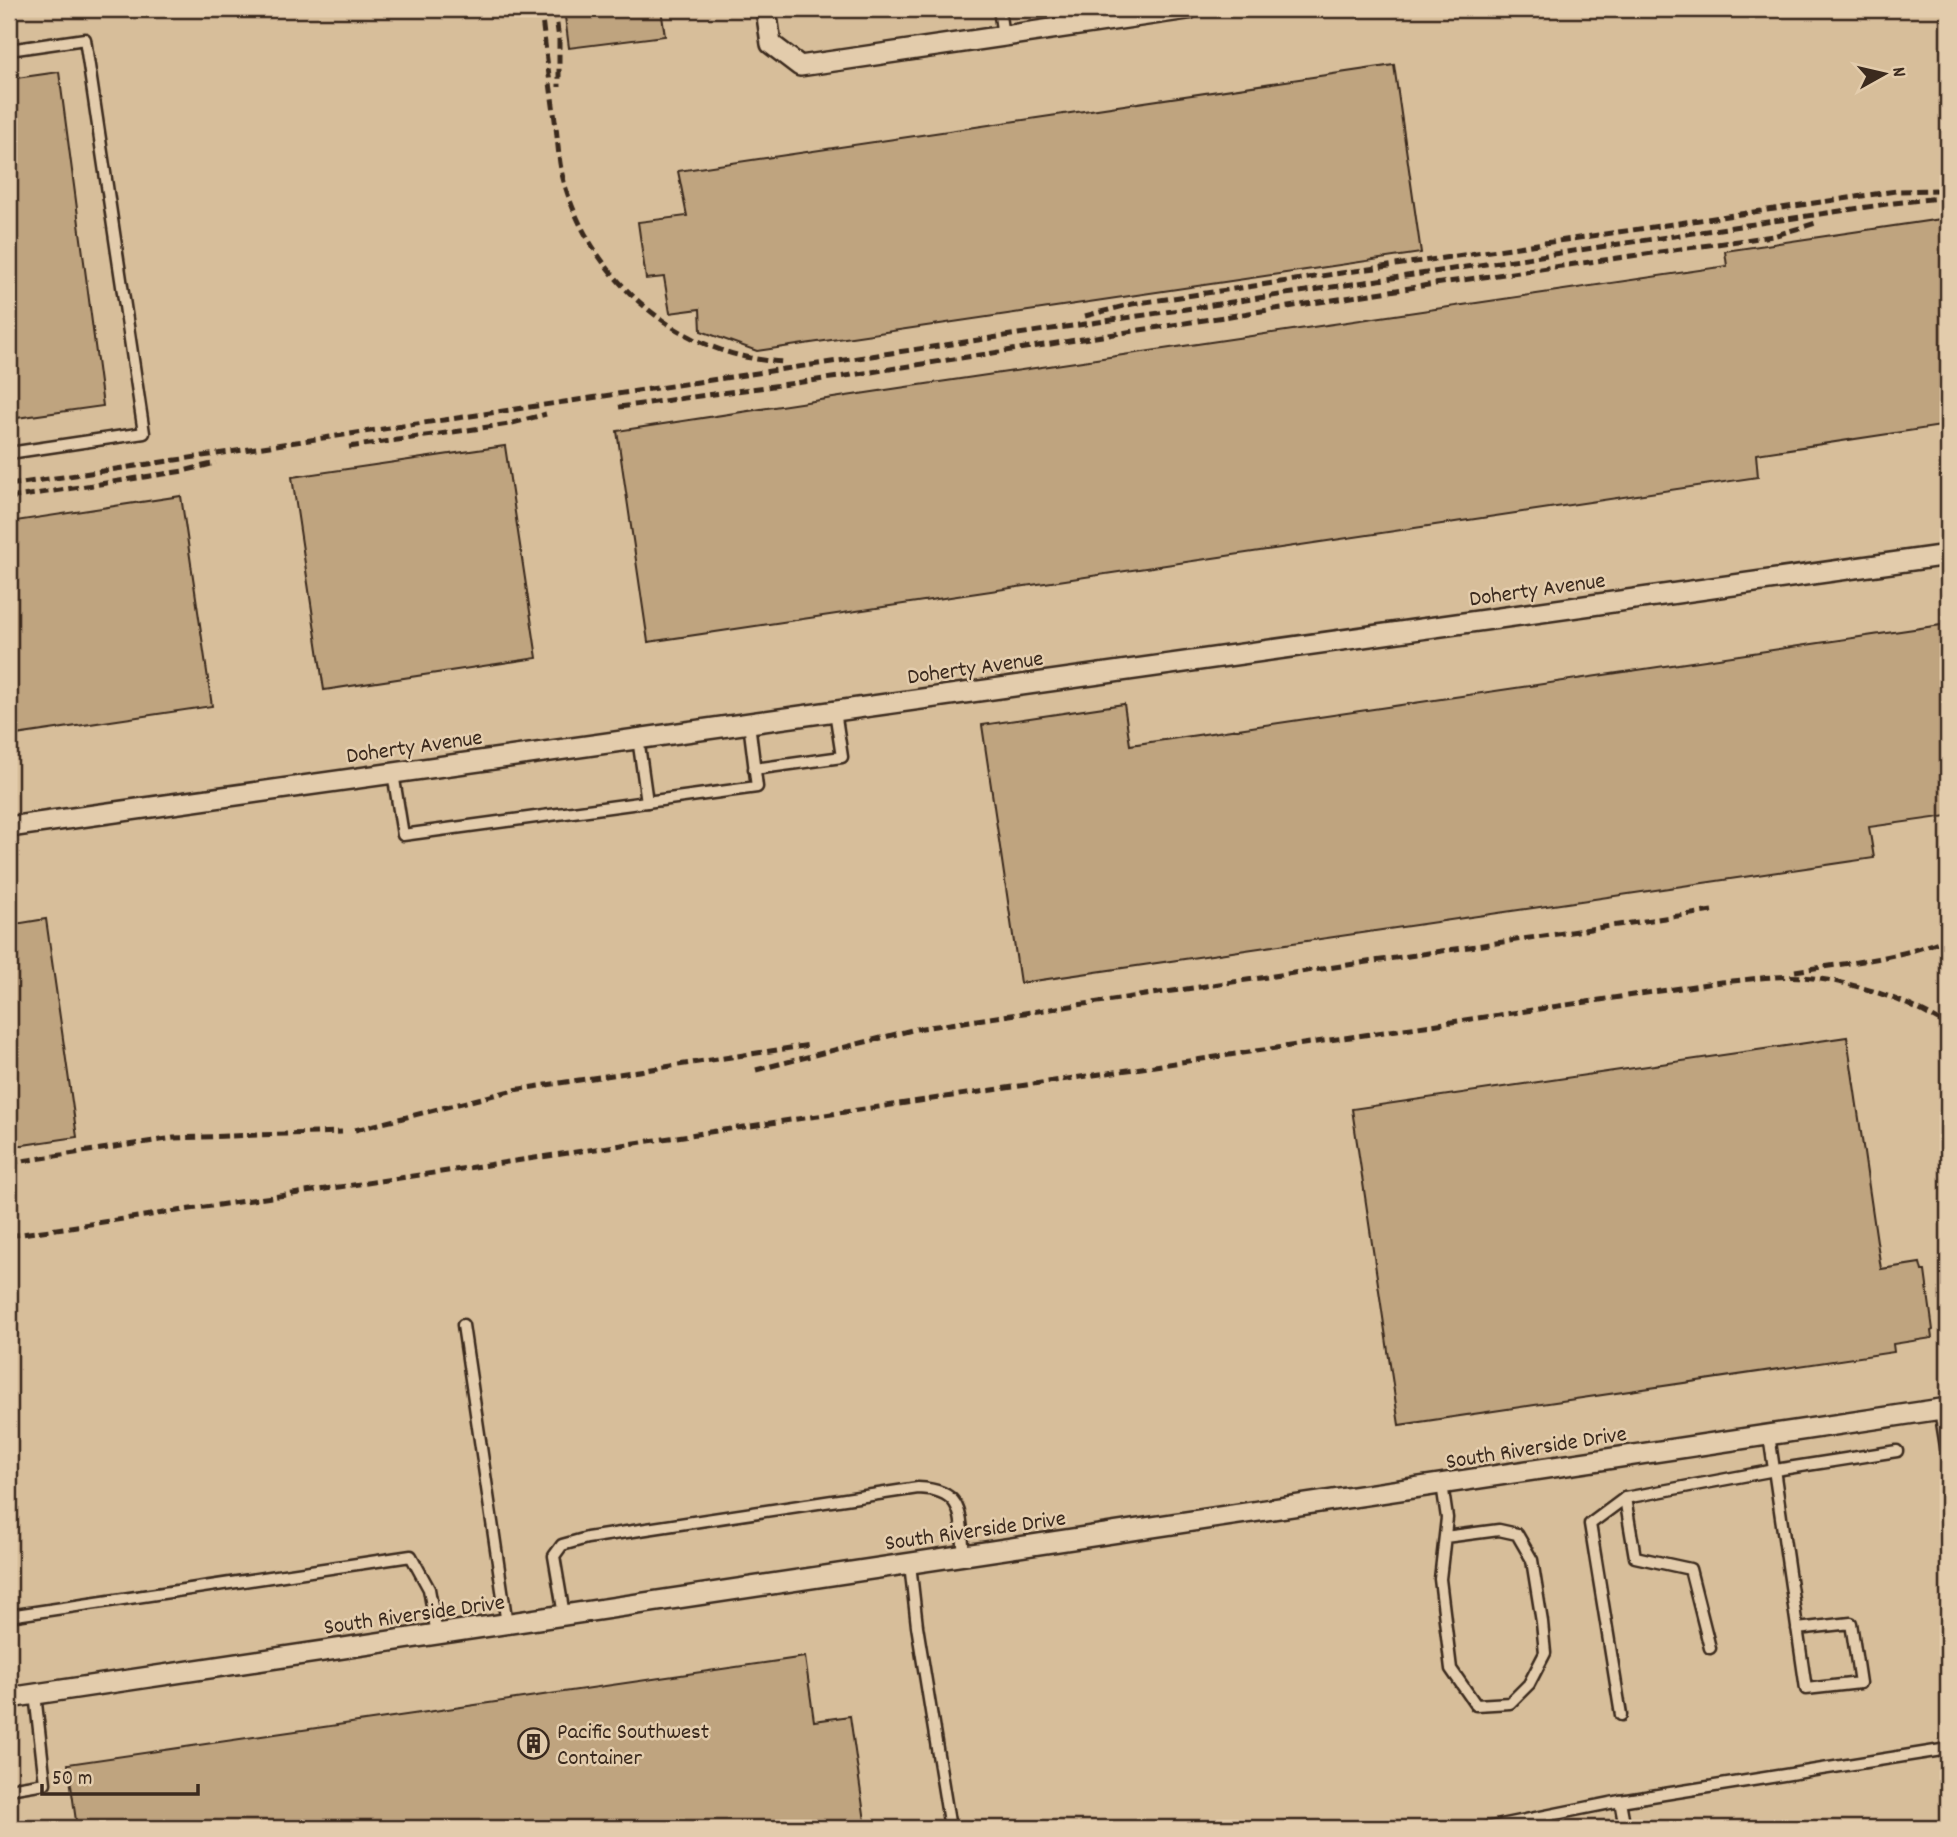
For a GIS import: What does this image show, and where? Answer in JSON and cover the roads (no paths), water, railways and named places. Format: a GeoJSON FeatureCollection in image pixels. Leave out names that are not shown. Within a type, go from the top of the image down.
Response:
{"type":"FeatureCollection","features":[{"type":"Feature","properties":{"kind":"street"},"geometry":{"type":"LineString","coordinates":[[766,9],[771,44],[800,66],[1188,9]]}},
{"type":"Feature","properties":{"kind":"street","name":"Doherty Avenue"},"geometry":{"type":"LineString","coordinates":[[9,827],[1948,555]]}},
{"type":"Feature","properties":{"kind":"street","name":"South Riverside Drive"},"geometry":{"type":"LineString","coordinates":[[9,1698],[1944,1409]]}},
{"type":"Feature","properties":{"kind":"lane"},"geometry":{"type":"LineString","coordinates":[[999,9],[1003,36]]}},
{"type":"Feature","properties":{"kind":"lane"},"geometry":{"type":"LineString","coordinates":[[9,50],[85,39],[144,433],[9,453]]}},
{"type":"Feature","properties":{"kind":"lane"},"geometry":{"type":"LineString","coordinates":[[754,769],[842,757],[835,711]]}},
{"type":"Feature","properties":{"kind":"lane"},"geometry":{"type":"LineString","coordinates":[[393,773],[403,835],[757,787],[748,723]]}},
{"type":"Feature","properties":{"kind":"lane"},"geometry":{"type":"LineString","coordinates":[[638,738],[647,802]]}},
{"type":"Feature","properties":{"kind":"lane"},"geometry":{"type":"LineString","coordinates":[[463,1325],[508,1624]]}},
{"type":"Feature","properties":{"kind":"lane"},"geometry":{"type":"LineString","coordinates":[[1944,1409],[1948,1459]]}},
{"type":"Feature","properties":{"kind":"lane"},"geometry":{"type":"LineString","coordinates":[[1769,1435],[1797,1629],[1806,1689],[1860,1683],[1851,1623],[1797,1629]]}},
{"type":"Feature","properties":{"kind":"lane"},"geometry":{"type":"LineString","coordinates":[[1621,1715],[1590,1524],[1625,1498],[1774,1470],[1897,1451]]}},
{"type":"Feature","properties":{"kind":"lane"},"geometry":{"type":"LineString","coordinates":[[1442,1484],[1447,1518],[1440,1579],[1451,1669],[1476,1705],[1510,1703],[1529,1684],[1545,1653],[1532,1560],[1517,1534],[1499,1530],[1445,1537]]}},
{"type":"Feature","properties":{"kind":"lane"},"geometry":{"type":"LineString","coordinates":[[564,1615],[554,1556],[562,1545],[587,1538],[904,1490],[933,1489],[947,1494],[959,1508],[964,1556]]}},
{"type":"Feature","properties":{"kind":"lane"},"geometry":{"type":"LineString","coordinates":[[1625,1498],[1636,1557],[1690,1569],[1710,1648]]}},
{"type":"Feature","properties":{"kind":"lane"},"geometry":{"type":"LineString","coordinates":[[9,1616],[411,1556],[429,1590],[437,1634]]}},
{"type":"Feature","properties":{"kind":"lane"},"geometry":{"type":"LineString","coordinates":[[909,1564],[916,1626],[950,1828]]}},
{"type":"Feature","properties":{"kind":"lane"},"geometry":{"type":"LineString","coordinates":[[9,1789],[45,1783],[35,1694]]}},
{"type":"Feature","properties":{"kind":"lane"},"geometry":{"type":"LineString","coordinates":[[1486,1828],[1620,1801],[1948,1749]]}},
{"type":"Feature","properties":{"kind":"lane"},"geometry":{"type":"LineString","coordinates":[[1620,1801],[1625,1828]]}},
{"type":"Feature","properties":{"kind":"railway"},"geometry":{"type":"LineString","coordinates":[[541,9],[561,171],[576,214],[594,248],[617,279],[644,306],[675,328],[709,346],[746,357],[785,362]]}},
{"type":"Feature","properties":{"kind":"railway"},"geometry":{"type":"LineString","coordinates":[[555,9],[559,40],[559,87]]}},
{"type":"Feature","properties":{"kind":"railway"},"geometry":{"type":"LineString","coordinates":[[1085,316],[1132,304],[1896,191],[1936,190]]}},
{"type":"Feature","properties":{"kind":"railway"},"geometry":{"type":"LineString","coordinates":[[9,485],[1948,197]]}},
{"type":"Feature","properties":{"kind":"railway"},"geometry":{"type":"LineString","coordinates":[[619,407],[839,377],[1448,282],[1773,236],[1816,223]]}},
{"type":"Feature","properties":{"kind":"railway"},"geometry":{"type":"LineString","coordinates":[[349,447],[509,424],[546,414]]}},
{"type":"Feature","properties":{"kind":"railway"},"geometry":{"type":"LineString","coordinates":[[9,498],[183,471],[216,463]]}},
{"type":"Feature","properties":{"kind":"railway"},"geometry":{"type":"LineString","coordinates":[[756,1070],[916,1029],[1712,911]]}},
{"type":"Feature","properties":{"kind":"railway"},"geometry":{"type":"LineString","coordinates":[[1795,971],[1892,956],[1948,938]]}},
{"type":"Feature","properties":{"kind":"railway"},"geometry":{"type":"LineString","coordinates":[[9,1236],[1721,982],[1772,977],[1821,979],[1860,987],[1897,1000],[1948,1026]]}},
{"type":"Feature","properties":{"kind":"railway"},"geometry":{"type":"LineString","coordinates":[[355,1130],[514,1090],[810,1045]]}},
{"type":"Feature","properties":{"kind":"railway"},"geometry":{"type":"LineString","coordinates":[[9,1163],[174,1138],[342,1132]]}},
{"type":"Feature","properties":{"kind":"place","name":"Pacific Southwest Container"},"geometry":{"type":"Point","coordinates":[534,1743]}}]}
